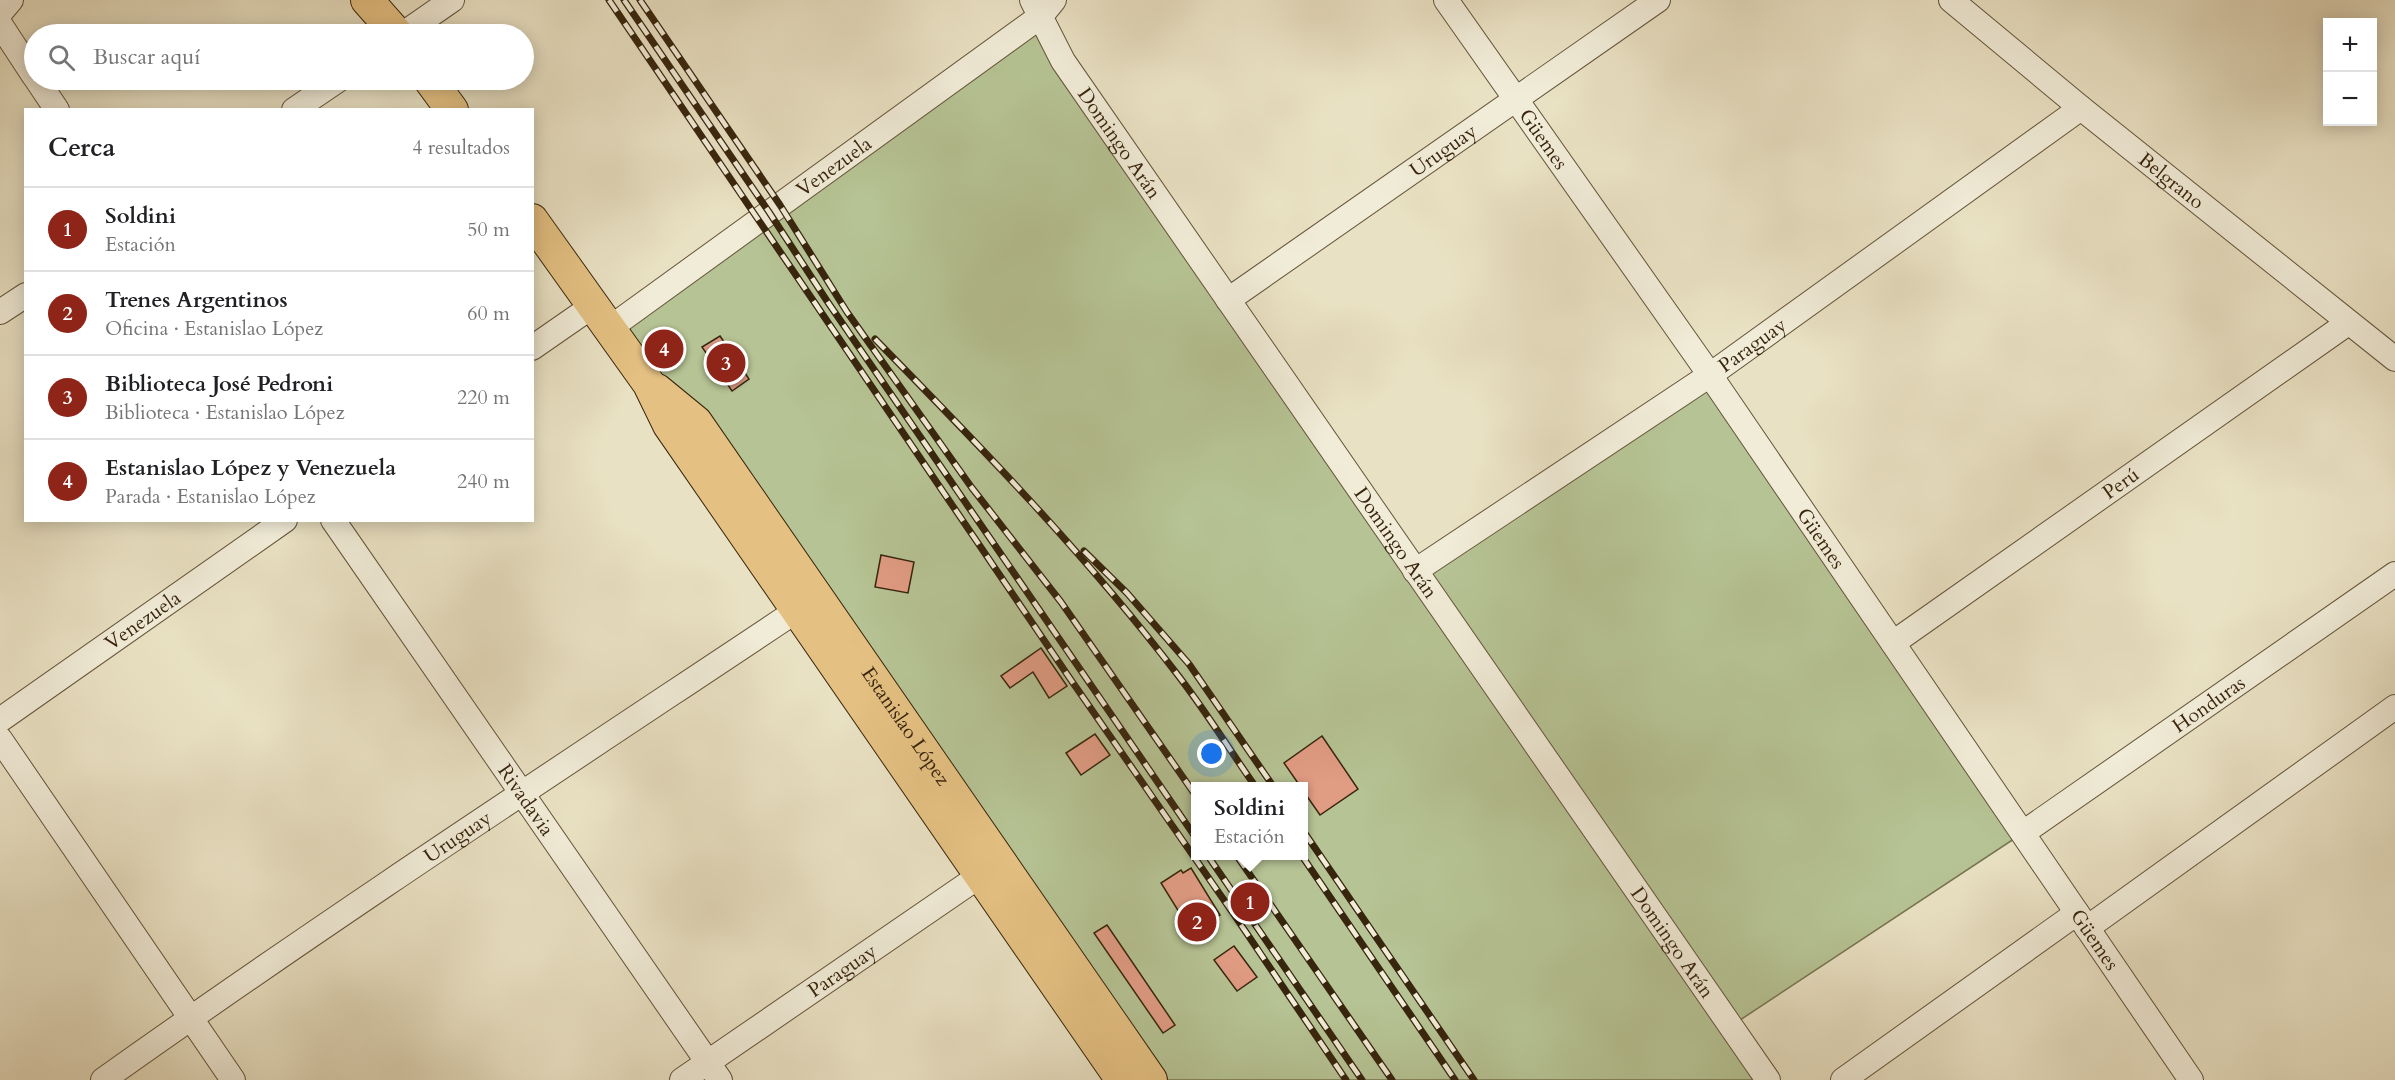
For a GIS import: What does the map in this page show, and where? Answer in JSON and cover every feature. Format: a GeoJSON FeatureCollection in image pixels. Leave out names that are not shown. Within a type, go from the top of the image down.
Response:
{"type":"FeatureCollection","features":[{"type":"Feature","properties":{"kind":"main road"},"geometry":{"type":"LineString","coordinates":[[367,0],[388,24]]}},
{"type":"Feature","properties":{"kind":"main road"},"geometry":{"type":"LineString","coordinates":[[437,90],[451,108]]}},
{"type":"Feature","properties":{"kind":"main road","name":"Estanislao López"},"geometry":{"type":"LineString","coordinates":[[534,223],[649,384],[669,425],[807,604],[990,869],[1122,1080]]}},
{"type":"Feature","properties":{"kind":"main road","name":"Estanislao López"},"geometry":{"type":"LineString","coordinates":[[990,869],[1151,1080]]}},
{"type":"Feature","properties":{"kind":"street"},"geometry":{"type":"LineString","coordinates":[[0,13],[11,0]]}},
{"type":"Feature","properties":{"kind":"street"},"geometry":{"type":"LineString","coordinates":[[417,24],[452,0]]}},
{"type":"Feature","properties":{"kind":"street","name":"Güemes"},"geometry":{"type":"LineString","coordinates":[[1446,0],[1710,375],[2191,1080]]}},
{"type":"Feature","properties":{"kind":"street","name":"Uruguay"},"geometry":{"type":"LineString","coordinates":[[1228,300],[1658,0]]}},
{"type":"Feature","properties":{"kind":"street","name":"Belgrano"},"geometry":{"type":"LineString","coordinates":[[1951,0],[2081,108],[2395,359]]}},
{"type":"Feature","properties":{"kind":"street","name":"Domingo Arán"},"geometry":{"type":"LineString","coordinates":[[1042,5],[1063,61],[1768,1080]]}},
{"type":"Feature","properties":{"kind":"street","name":"Venezuela"},"geometry":{"type":"LineString","coordinates":[[534,347],[602,317],[1042,5]]}},
{"type":"Feature","properties":{"kind":"street"},"geometry":{"type":"LineString","coordinates":[[0,24],[24,61]]}},
{"type":"Feature","properties":{"kind":"street"},"geometry":{"type":"LineString","coordinates":[[44,90],[56,108]]}},
{"type":"Feature","properties":{"kind":"street"},"geometry":{"type":"LineString","coordinates":[[297,108],[323,90]]}},
{"type":"Feature","properties":{"kind":"street","name":"Paraguay"},"geometry":{"type":"LineString","coordinates":[[1415,571],[1710,375],[2081,108]]}},
{"type":"Feature","properties":{"kind":"street"},"geometry":{"type":"LineString","coordinates":[[0,312],[24,296]]}},
{"type":"Feature","properties":{"kind":"street","name":"Perú"},"geometry":{"type":"LineString","coordinates":[[1893,643],[2348,323]]}},
{"type":"Feature","properties":{"kind":"street","name":"Venezuela"},"geometry":{"type":"LineString","coordinates":[[0,720],[282,522]]}},
{"type":"Feature","properties":{"kind":"street","name":"Rivadavia"},"geometry":{"type":"LineString","coordinates":[[334,522],[714,1071]]}},
{"type":"Feature","properties":{"kind":"street","name":"Honduras"},"geometry":{"type":"LineString","coordinates":[[2023,833],[2395,574]]}},
{"type":"Feature","properties":{"kind":"street","name":"Uruguay"},"geometry":{"type":"LineString","coordinates":[[103,1080],[190,1018],[522,793],[807,604]]}},
{"type":"Feature","properties":{"kind":"street"},"geometry":{"type":"LineString","coordinates":[[1843,1080],[2395,707]]}},
{"type":"Feature","properties":{"kind":"street"},"geometry":{"type":"LineString","coordinates":[[0,739],[233,1080]]}},
{"type":"Feature","properties":{"kind":"street","name":"Paraguay"},"geometry":{"type":"LineString","coordinates":[[682,1080],[714,1071],[990,869]]}},
{"type":"Feature","properties":{"kind":"green space"},"geometry":{"type":"Polygon","coordinates":[[[1041,16],[1415,570],[1710,375],[2023,833],[1731,1026],[1768,1080],[1151,1080],[610,328],[1041,16]]]}},
{"type":"Feature","properties":{"kind":"building"},"geometry":{"type":"Polygon","coordinates":[[[720,336],[749,379],[732,391],[702,347],[720,336]]]}},
{"type":"Feature","properties":{"kind":"building"},"geometry":{"type":"Polygon","coordinates":[[[881,555],[914,562],[908,593],[875,587],[881,555]]]}},
{"type":"Feature","properties":{"kind":"building"},"geometry":{"type":"Polygon","coordinates":[[[1041,648],[1067,686],[1049,698],[1033,672],[1010,688],[1001,676],[1041,648]]]}},
{"type":"Feature","properties":{"kind":"building"},"geometry":{"type":"Polygon","coordinates":[[[1095,734],[1110,755],[1081,775],[1066,753],[1095,734]]]}},
{"type":"Feature","properties":{"kind":"building"},"geometry":{"type":"Polygon","coordinates":[[[1322,736],[1358,789],[1320,815],[1308,798],[1308,782],[1297,782],[1284,763],[1322,736]]]}},
{"type":"Feature","properties":{"kind":"building"},"geometry":{"type":"Polygon","coordinates":[[[1191,868],[1220,915],[1192,933],[1161,883],[1181,870],[1183,873],[1191,868]]]}},
{"type":"Feature","properties":{"kind":"building"},"geometry":{"type":"Polygon","coordinates":[[[1107,925],[1175,1025],[1163,1033],[1094,933],[1107,925]]]}},
{"type":"Feature","properties":{"kind":"building"},"geometry":{"type":"Polygon","coordinates":[[[1234,946],[1257,977],[1237,991],[1214,960],[1234,946]]]}},
{"type":"Feature","properties":{"kind":"railway"},"geometry":{"type":"LineString","coordinates":[[609,0],[1071,680],[1191,853]]}},
{"type":"Feature","properties":{"kind":"railway"},"geometry":{"type":"LineString","coordinates":[[624,0],[827,301],[1191,831]]}},
{"type":"Feature","properties":{"kind":"railway"},"geometry":{"type":"LineString","coordinates":[[640,0],[780,205],[847,312],[972,488],[1061,602],[1191,789]]}},
{"type":"Feature","properties":{"kind":"railway"},"geometry":{"type":"LineString","coordinates":[[875,339],[993,461],[1106,586],[1187,688],[1252,782]]}},
{"type":"Feature","properties":{"kind":"railway"},"geometry":{"type":"LineString","coordinates":[[1084,551],[1127,593],[1189,664],[1270,782]]}},
{"type":"Feature","properties":{"kind":"railway"},"geometry":{"type":"LineString","coordinates":[[1308,838],[1474,1080]]}},
{"type":"Feature","properties":{"kind":"railway"},"geometry":{"type":"LineString","coordinates":[[1196,860],[1346,1080]]}},
{"type":"Feature","properties":{"kind":"railway"},"geometry":{"type":"LineString","coordinates":[[1211,860],[1362,1080]]}},
{"type":"Feature","properties":{"kind":"railway"},"geometry":{"type":"LineString","coordinates":[[1240,860],[1392,1080]]}},
{"type":"Feature","properties":{"kind":"railway"},"geometry":{"type":"LineString","coordinates":[[1305,860],[1455,1080]]}},
{"type":"Feature","properties":{"kind":"place","name":"Estanislao López y Venezuela"},"geometry":{"type":"Point","coordinates":[664,349]}},
{"type":"Feature","properties":{"kind":"place","name":"Biblioteca José Pedroni"},"geometry":{"type":"Point","coordinates":[726,363]}},
{"type":"Feature","properties":{"kind":"place","name":"Soldini"},"geometry":{"type":"Point","coordinates":[1250,902]}},
{"type":"Feature","properties":{"kind":"place","name":"Trenes Argentinos"},"geometry":{"type":"Point","coordinates":[1197,922]}}]}
